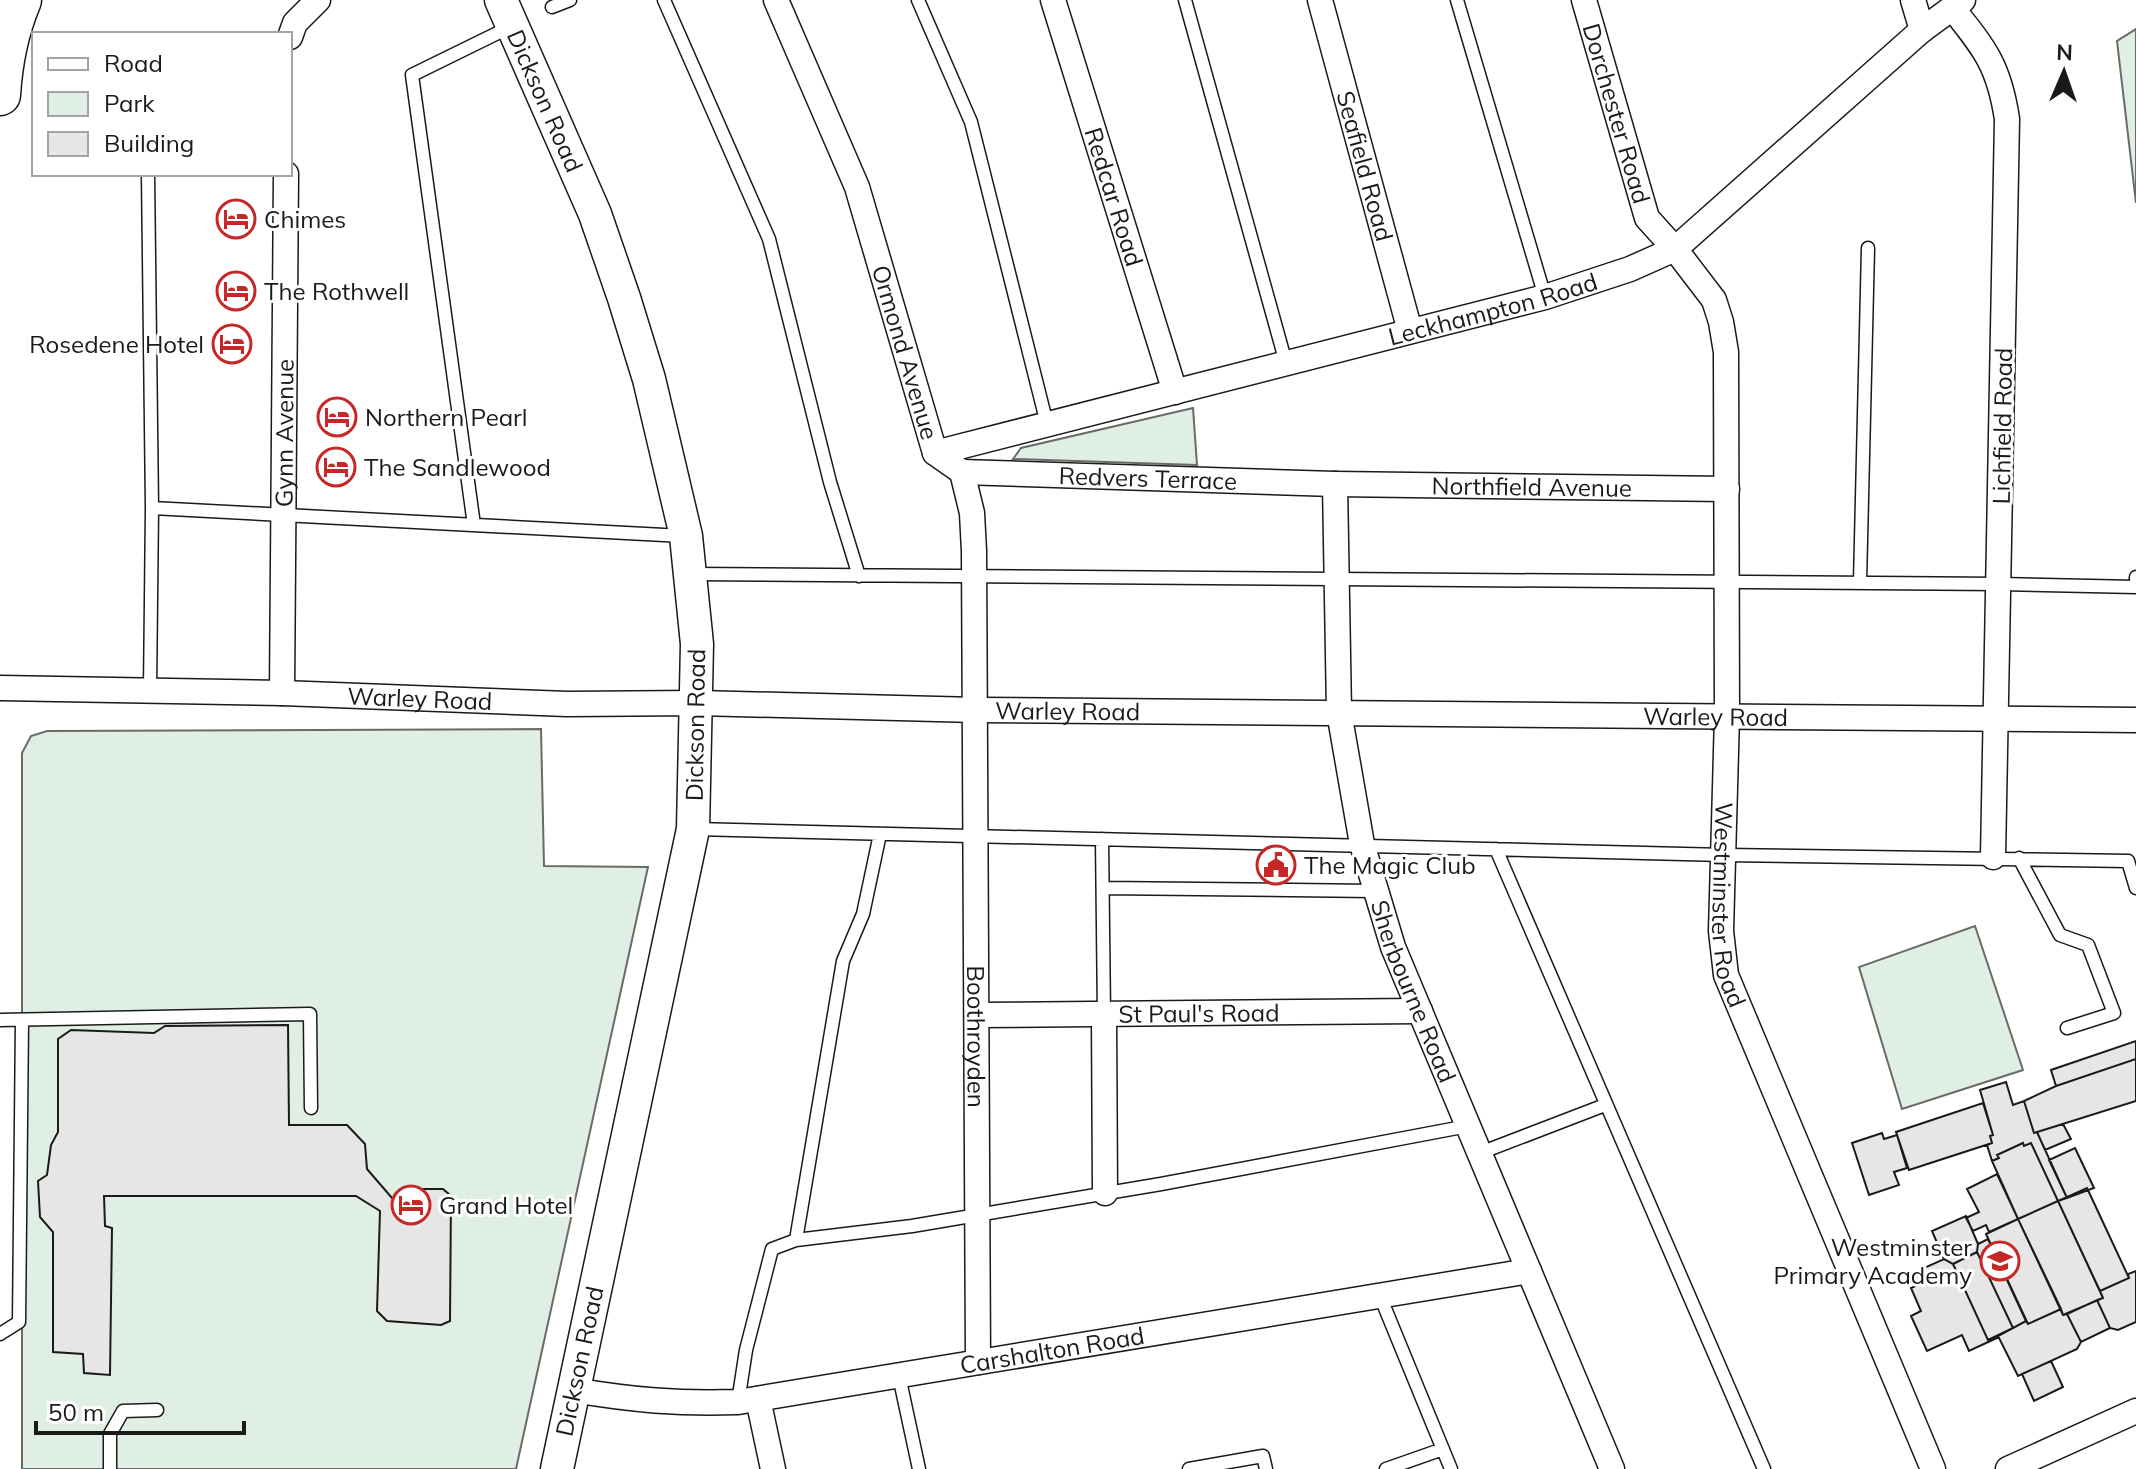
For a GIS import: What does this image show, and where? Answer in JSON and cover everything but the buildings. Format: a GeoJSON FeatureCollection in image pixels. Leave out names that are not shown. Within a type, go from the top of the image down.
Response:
{"type":"FeatureCollection","features":[{"type":"Feature","properties":{"kind":"main road"},"geometry":{"type":"LineString","coordinates":[[0,95],[1,71],[11,23],[21,0]]}},
{"type":"Feature","properties":{"kind":"street"},"geometry":{"type":"LineString","coordinates":[[292,32],[295,23],[318,0]]}},
{"type":"Feature","properties":{"kind":"street","name":"Ormond Avenue"},"geometry":{"type":"LineString","coordinates":[[776,0],[857,187],[935,453],[962,472]]}},
{"type":"Feature","properties":{"kind":"street","name":"Redcar Road"},"geometry":{"type":"LineString","coordinates":[[1053,0],[1175,392]]}},
{"type":"Feature","properties":{"kind":"street","name":"Seafield Road"},"geometry":{"type":"LineString","coordinates":[[1320,0],[1410,331]]}},
{"type":"Feature","properties":{"kind":"street","name":"Dorchester Road"},"geometry":{"type":"LineString","coordinates":[[1584,0],[1647,218],[1714,300]]}},
{"type":"Feature","properties":{"kind":"street"},"geometry":{"type":"LineString","coordinates":[[1913,0],[1922,30]]}},
{"type":"Feature","properties":{"kind":"street","name":"Leckhampton Road"},"geometry":{"type":"LineString","coordinates":[[935,453],[1545,297],[1630,269],[1675,249],[1922,30],[1958,4]]}},
{"type":"Feature","properties":{"kind":"street","name":"Lichfield Road"},"geometry":{"type":"LineString","coordinates":[[1958,4],[1993,64],[2002,87],[2007,119],[1993,857]]}},
{"type":"Feature","properties":{"kind":"street","name":"Dickson Road"},"geometry":{"type":"LineString","coordinates":[[507,13],[595,214],[649,379],[686,536],[697,644],[693,829],[557,1469]]}},
{"type":"Feature","properties":{"kind":"street","name":"Gynn Avenue"},"geometry":{"type":"LineString","coordinates":[[282,693],[286,176]]}},
{"type":"Feature","properties":{"kind":"street","name":"Westminster Road"},"geometry":{"type":"LineString","coordinates":[[1714,300],[1726,352],[1727,716],[1721,931],[1726,975],[1933,1469]]}},
{"type":"Feature","properties":{"kind":"street"},"geometry":{"type":"LineString","coordinates":[[962,472],[972,513],[976,710]]}},
{"type":"Feature","properties":{"kind":"street","name":"Redvers Terrace"},"geometry":{"type":"LineString","coordinates":[[962,472],[1335,484]]}},
{"type":"Feature","properties":{"kind":"street","name":"Northfield Avenue"},"geometry":{"type":"LineString","coordinates":[[1335,484],[1727,489]]}},
{"type":"Feature","properties":{"kind":"street","name":"Sherbourne Road"},"geometry":{"type":"LineString","coordinates":[[1335,484],[1339,712],[1362,844],[1374,891],[1393,947],[1612,1469]]}},
{"type":"Feature","properties":{"kind":"street","name":"Warley Road"},"geometry":{"type":"LineString","coordinates":[[0,688],[282,693],[567,704],[2136,720]]}},
{"type":"Feature","properties":{"kind":"street","name":"Boothroyden"},"geometry":{"type":"LineString","coordinates":[[976,710],[978,1362]]}},
{"type":"Feature","properties":{"kind":"street","name":"St Paul's Road"},"geometry":{"type":"LineString","coordinates":[[977,1015],[1420,1011]]}},
{"type":"Feature","properties":{"kind":"street"},"geometry":{"type":"LineString","coordinates":[[1104,1016],[1105,1193]]}},
{"type":"Feature","properties":{"kind":"street","name":"Carshalton Road"},"geometry":{"type":"LineString","coordinates":[[573,1390],[639,1401],[688,1404],[748,1400],[1529,1271]]}},
{"type":"Feature","properties":{"kind":"street"},"geometry":{"type":"LineString","coordinates":[[748,1400],[773,1469]]}},
{"type":"Feature","properties":{"kind":"street"},"geometry":{"type":"LineString","coordinates":[[2008,1469],[2136,1411]]}},
{"type":"Feature","properties":{"kind":"lane"},"geometry":{"type":"LineString","coordinates":[[552,7],[570,0]]}},
{"type":"Feature","properties":{"kind":"lane"},"geometry":{"type":"LineString","coordinates":[[664,0],[769,239],[830,482],[859,576]]}},
{"type":"Feature","properties":{"kind":"lane"},"geometry":{"type":"LineString","coordinates":[[918,0],[974,133],[1047,424]]}},
{"type":"Feature","properties":{"kind":"lane"},"geometry":{"type":"LineString","coordinates":[[1185,0],[1286,363]]}},
{"type":"Feature","properties":{"kind":"lane"},"geometry":{"type":"LineString","coordinates":[[1457,0],[1545,297]]}},
{"type":"Feature","properties":{"kind":"lane"},"geometry":{"type":"LineString","coordinates":[[474,525],[412,75],[507,13]]}},
{"type":"Feature","properties":{"kind":"lane"},"geometry":{"type":"LineString","coordinates":[[148,176],[152,508],[150,691]]}},
{"type":"Feature","properties":{"kind":"lane"},"geometry":{"type":"LineString","coordinates":[[1860,582],[1868,248]]}},
{"type":"Feature","properties":{"kind":"lane"},"geometry":{"type":"LineString","coordinates":[[152,508],[686,536]]}},
{"type":"Feature","properties":{"kind":"lane"},"geometry":{"type":"LineString","coordinates":[[691,574],[1860,582],[2136,587],[2136,577]]}},
{"type":"Feature","properties":{"kind":"lane"},"geometry":{"type":"LineString","coordinates":[[693,829],[1724,855],[2128,861],[2136,888]]}},
{"type":"Feature","properties":{"kind":"lane"},"geometry":{"type":"LineString","coordinates":[[796,1240],[843,961],[863,914],[880,834]]}},
{"type":"Feature","properties":{"kind":"lane"},"geometry":{"type":"LineString","coordinates":[[1102,839],[1104,1016]]}},
{"type":"Feature","properties":{"kind":"lane"},"geometry":{"type":"LineString","coordinates":[[1496,849],[1764,1469]]}},
{"type":"Feature","properties":{"kind":"lane"},"geometry":{"type":"LineString","coordinates":[[2019,858],[2060,935],[2088,945],[2114,1013],[2067,1028]]}},
{"type":"Feature","properties":{"kind":"lane"},"geometry":{"type":"LineString","coordinates":[[1103,888],[1374,891]]}},
{"type":"Feature","properties":{"kind":"lane"},"geometry":{"type":"LineString","coordinates":[[0,1020],[310,1014],[311,1108]]}},
{"type":"Feature","properties":{"kind":"lane"},"geometry":{"type":"LineString","coordinates":[[0,1334],[19,1322],[22,1020]]}},
{"type":"Feature","properties":{"kind":"lane"},"geometry":{"type":"LineString","coordinates":[[1480,1153],[1605,1105]]}},
{"type":"Feature","properties":{"kind":"lane"},"geometry":{"type":"LineString","coordinates":[[748,1400],[746,1350],[772,1249],[796,1240],[978,1215],[1468,1126]]}},
{"type":"Feature","properties":{"kind":"lane"},"geometry":{"type":"LineString","coordinates":[[1380,1296],[1451,1469]]}},
{"type":"Feature","properties":{"kind":"lane"},"geometry":{"type":"LineString","coordinates":[[899,1376],[919,1469]]}},
{"type":"Feature","properties":{"kind":"lane"},"geometry":{"type":"LineString","coordinates":[[110,1469],[110,1434],[123,1411],[157,1410]]}},
{"type":"Feature","properties":{"kind":"lane"},"geometry":{"type":"LineString","coordinates":[[1386,1469],[1443,1449]]}},
{"type":"Feature","properties":{"kind":"lane"},"geometry":{"type":"LineString","coordinates":[[1189,1469],[1263,1456],[1266,1469]]}},
{"type":"Feature","properties":{"kind":"green space"},"geometry":{"type":"Polygon","coordinates":[[[2136,29],[2136,203],[2117,41],[2136,29]]]}},
{"type":"Feature","properties":{"kind":"green space"},"geometry":{"type":"Polygon","coordinates":[[[1193,408],[1197,465],[1013,459],[1021,448],[1193,408]]]}},
{"type":"Feature","properties":{"kind":"green space"},"geometry":{"type":"Polygon","coordinates":[[[541,729],[544,866],[648,867],[516,1469],[22,1469],[22,753],[31,736],[47,731],[541,729]]]}},
{"type":"Feature","properties":{"kind":"green space"},"geometry":{"type":"Polygon","coordinates":[[[1975,926],[2023,1070],[1902,1109],[1859,967],[1975,926]]]}},
{"type":"Feature","properties":{"kind":"place","name":"Chimes"},"geometry":{"type":"Point","coordinates":[236,219]}},
{"type":"Feature","properties":{"kind":"place","name":"The Rothwell"},"geometry":{"type":"Point","coordinates":[236,291]}},
{"type":"Feature","properties":{"kind":"place","name":"Rosedene Hotel"},"geometry":{"type":"Point","coordinates":[232,344]}},
{"type":"Feature","properties":{"kind":"place","name":"Northern Pearl"},"geometry":{"type":"Point","coordinates":[337,417]}},
{"type":"Feature","properties":{"kind":"place","name":"The Sandlewood"},"geometry":{"type":"Point","coordinates":[336,467]}},
{"type":"Feature","properties":{"kind":"place","name":"The Magic Club"},"geometry":{"type":"Point","coordinates":[1276,865]}},
{"type":"Feature","properties":{"kind":"place","name":"Grand Hotel"},"geometry":{"type":"Point","coordinates":[411,1205]}},
{"type":"Feature","properties":{"kind":"place","name":"Westminster Primary Academy"},"geometry":{"type":"Point","coordinates":[2000,1261]}}]}
